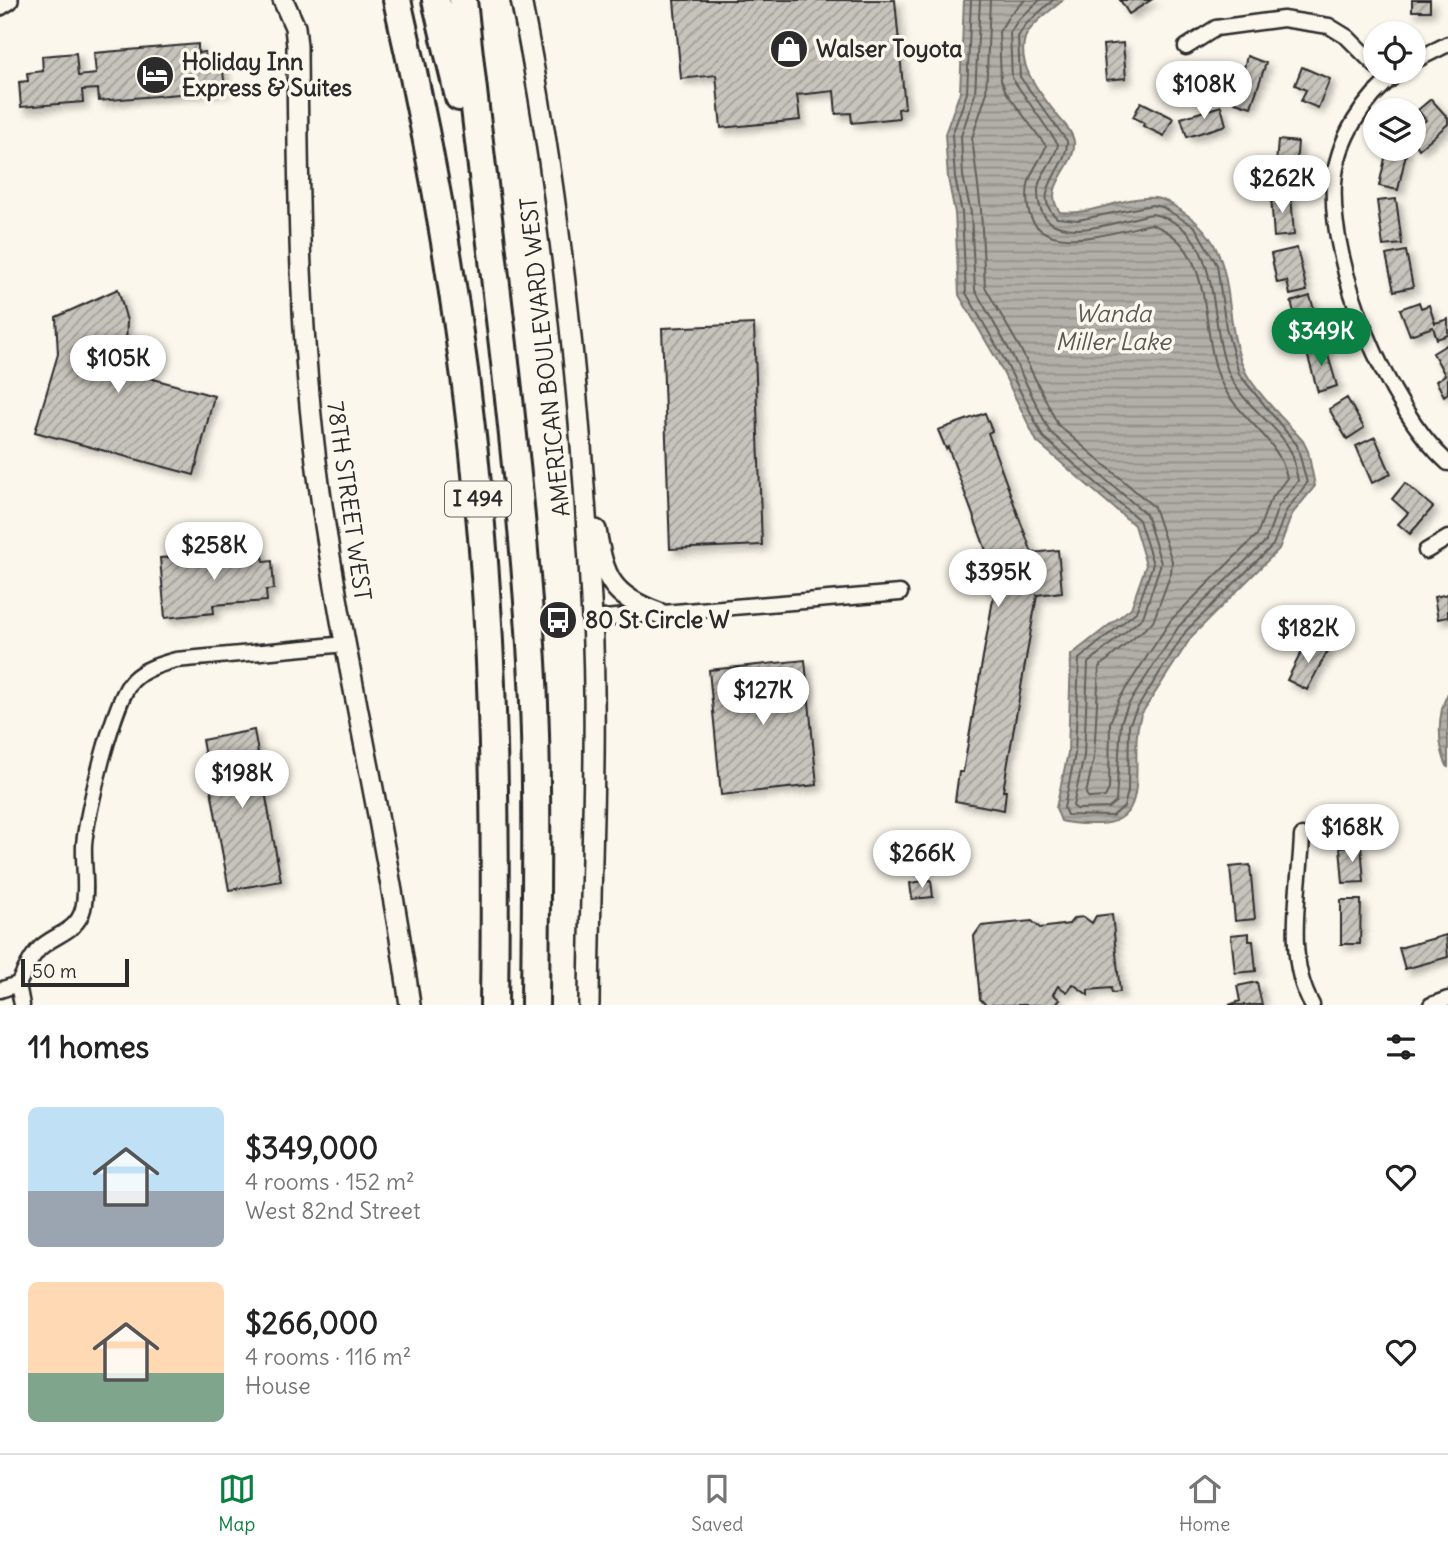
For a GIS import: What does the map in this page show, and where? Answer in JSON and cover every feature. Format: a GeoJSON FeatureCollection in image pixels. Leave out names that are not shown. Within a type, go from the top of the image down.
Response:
{"type":"FeatureCollection","features":[{"type":"Feature","properties":{"kind":"highway","name":"I 494"},"geometry":{"type":"LineString","coordinates":[[397,0],[422,109],[443,225],[464,364],[483,549],[494,771],[494,1005]]}},
{"type":"Feature","properties":{"kind":"highway","name":"I 494"},"geometry":{"type":"LineString","coordinates":[[436,0],[492,267],[509,385],[533,667],[537,791],[535,1005]]}},
{"type":"Feature","properties":{"kind":"highway"},"geometry":{"type":"LineString","coordinates":[[463,0],[492,267]]}},
{"type":"Feature","properties":{"kind":"street"},"geometry":{"type":"LineString","coordinates":[[0,5],[8,0]]}},
{"type":"Feature","properties":{"kind":"street","name":"78TH STREET WEST"},"geometry":{"type":"LineString","coordinates":[[284,0],[295,27],[298,46],[302,310],[312,427],[346,644],[410,1005]]}},
{"type":"Feature","properties":{"kind":"street","name":"AMERICAN BOULEVARD WEST"},"geometry":{"type":"LineString","coordinates":[[521,0],[547,133],[569,303],[582,444],[592,619],[594,837],[589,1005]]}},
{"type":"Feature","properties":{"kind":"street"},"geometry":{"type":"LineString","coordinates":[[1186,47],[1216,28],[1283,19],[1329,26],[1348,37],[1363,53]]}},
{"type":"Feature","properties":{"kind":"street"},"geometry":{"type":"LineString","coordinates":[[1426,55],[1448,44]]}},
{"type":"Feature","properties":{"kind":"street"},"geometry":{"type":"LineString","coordinates":[[1382,84],[1367,102],[1340,154],[1334,182],[1339,242],[1364,327],[1380,367],[1410,417],[1448,463]]}},
{"type":"Feature","properties":{"kind":"street"},"geometry":{"type":"LineString","coordinates":[[582,444],[604,570],[622,596],[660,613]]}},
{"type":"Feature","properties":{"kind":"street"},"geometry":{"type":"LineString","coordinates":[[1426,551],[1448,538]]}},
{"type":"Feature","properties":{"kind":"street"},"geometry":{"type":"LineString","coordinates":[[592,619],[900,593]]}},
{"type":"Feature","properties":{"kind":"street"},"geometry":{"type":"LineString","coordinates":[[22,1005],[18,984],[33,956],[42,946],[70,931],[83,910],[84,842],[115,715],[121,696],[132,681],[160,665],[176,660],[346,644]]}},
{"type":"Feature","properties":{"kind":"street"},"geometry":{"type":"LineString","coordinates":[[1302,836],[1297,950],[1299,973],[1312,1005]]}},
{"type":"Feature","properties":{"kind":"street"},"geometry":{"type":"LineString","coordinates":[[0,990],[18,984]]}},
{"type":"Feature","properties":{"kind":"street"},"geometry":{"type":"LineString","coordinates":[[1431,1005],[1448,999]]}},
{"type":"Feature","properties":{"kind":"water","name":"Wanda Miller Lake"},"geometry":{"type":"Polygon","coordinates":[[[964,0],[1063,0],[1031,28],[1023,49],[1032,80],[1070,131],[1074,142],[1070,160],[1056,185],[1055,203],[1060,212],[1072,212],[1097,209],[1133,199],[1159,199],[1173,205],[1202,227],[1222,264],[1237,350],[1245,371],[1263,397],[1303,441],[1308,451],[1315,486],[1292,514],[1279,549],[1192,636],[1142,713],[1136,746],[1134,798],[1128,811],[1117,820],[1099,824],[1061,821],[1056,808],[1068,753],[1071,655],[1131,608],[1146,565],[1134,525],[1037,442],[997,360],[959,295],[955,213],[948,178],[945,134],[960,92],[964,0]]]}},
{"type":"Feature","properties":{"kind":"water"},"geometry":{"type":"Polygon","coordinates":[[[1448,693],[1448,768],[1442,750],[1440,720],[1448,693]]]}},
{"type":"Feature","properties":{"kind":"building","name":"Walser Toyota"},"geometry":{"type":"Polygon","coordinates":[[[674,0],[895,0],[905,108],[898,109],[899,118],[852,123],[851,113],[836,114],[834,91],[797,95],[800,120],[721,128],[716,75],[681,79],[674,0]]]}},
{"type":"Feature","properties":{"kind":"building"},"geometry":{"type":"Polygon","coordinates":[[[1120,0],[1151,0],[1129,14],[1120,0]]]}},
{"type":"Feature","properties":{"kind":"building"},"geometry":{"type":"Polygon","coordinates":[[[1412,0],[1430,0],[1430,11],[1412,11],[1412,0]]]}},
{"type":"Feature","properties":{"kind":"building"},"geometry":{"type":"Polygon","coordinates":[[[1123,43],[1126,78],[1106,80],[1103,45],[1123,43]]]}},
{"type":"Feature","properties":{"kind":"building","name":"Holiday Inn Express & Suites"},"geometry":{"type":"Polygon","coordinates":[[[198,44],[198,53],[205,52],[206,62],[222,61],[225,90],[99,101],[98,89],[82,90],[83,102],[21,107],[19,82],[28,81],[27,73],[43,71],[42,56],[76,53],[78,76],[96,74],[94,53],[198,44]]]}},
{"type":"Feature","properties":{"kind":"building"},"geometry":{"type":"Polygon","coordinates":[[[1247,56],[1266,63],[1251,107],[1235,102],[1247,56]]]}},
{"type":"Feature","properties":{"kind":"building"},"geometry":{"type":"Polygon","coordinates":[[[1302,67],[1330,79],[1318,108],[1301,101],[1306,90],[1295,85],[1302,67]]]}},
{"type":"Feature","properties":{"kind":"building"},"geometry":{"type":"Polygon","coordinates":[[[1431,99],[1448,118],[1448,124],[1426,143],[1426,120],[1426,103],[1431,99]]]}},
{"type":"Feature","properties":{"kind":"building"},"geometry":{"type":"Polygon","coordinates":[[[1141,102],[1173,118],[1164,136],[1143,126],[1144,123],[1133,117],[1141,102]]]}},
{"type":"Feature","properties":{"kind":"building"},"geometry":{"type":"Polygon","coordinates":[[[1221,106],[1226,125],[1187,137],[1181,118],[1221,106]]]}},
{"type":"Feature","properties":{"kind":"building"},"geometry":{"type":"Polygon","coordinates":[[[1278,140],[1298,142],[1295,178],[1275,177],[1278,140]]]}},
{"type":"Feature","properties":{"kind":"building"},"geometry":{"type":"Polygon","coordinates":[[[1384,161],[1404,161],[1398,190],[1379,186],[1384,161]]]}},
{"type":"Feature","properties":{"kind":"building"},"geometry":{"type":"Polygon","coordinates":[[[1291,194],[1294,235],[1274,237],[1271,196],[1291,194]]]}},
{"type":"Feature","properties":{"kind":"building"},"geometry":{"type":"Polygon","coordinates":[[[1396,199],[1402,244],[1383,246],[1377,201],[1396,199]]]}},
{"type":"Feature","properties":{"kind":"building"},"geometry":{"type":"Polygon","coordinates":[[[1297,248],[1307,291],[1290,295],[1287,281],[1277,283],[1271,254],[1297,248]]]}},
{"type":"Feature","properties":{"kind":"building"},"geometry":{"type":"Polygon","coordinates":[[[1406,251],[1413,287],[1394,291],[1386,255],[1406,251]]]}},
{"type":"Feature","properties":{"kind":"building"},"geometry":{"type":"Polygon","coordinates":[[[118,289],[127,321],[125,371],[214,396],[194,475],[35,432],[58,354],[56,317],[118,289]]]}},
{"type":"Feature","properties":{"kind":"building"},"geometry":{"type":"Polygon","coordinates":[[[1310,296],[1322,336],[1303,342],[1291,302],[1310,296]]]}},
{"type":"Feature","properties":{"kind":"building"},"geometry":{"type":"Polygon","coordinates":[[[1419,302],[1421,308],[1429,305],[1435,323],[1448,319],[1448,335],[1437,339],[1433,327],[1410,335],[1400,309],[1419,302]]]}},
{"type":"Feature","properties":{"kind":"building"},"geometry":{"type":"Polygon","coordinates":[[[754,324],[762,545],[670,549],[662,328],[754,324]]]}},
{"type":"Feature","properties":{"kind":"building"},"geometry":{"type":"Polygon","coordinates":[[[1448,344],[1448,393],[1444,396],[1436,381],[1445,375],[1433,353],[1448,344]]]}},
{"type":"Feature","properties":{"kind":"building"},"geometry":{"type":"Polygon","coordinates":[[[1325,345],[1337,386],[1318,392],[1306,350],[1325,345]]]}},
{"type":"Feature","properties":{"kind":"building"},"geometry":{"type":"Polygon","coordinates":[[[1347,398],[1364,428],[1347,439],[1329,409],[1347,398]]]}},
{"type":"Feature","properties":{"kind":"building"},"geometry":{"type":"Polygon","coordinates":[[[985,413],[992,431],[988,433],[1032,553],[1058,550],[1062,592],[1037,595],[1003,791],[1006,791],[1004,810],[955,801],[959,772],[963,772],[995,588],[982,586],[981,571],[992,567],[948,447],[946,449],[938,430],[985,413]]]}},
{"type":"Feature","properties":{"kind":"building"},"geometry":{"type":"Polygon","coordinates":[[[1375,437],[1391,474],[1372,483],[1356,446],[1375,437]]]}},
{"type":"Feature","properties":{"kind":"building"},"geometry":{"type":"Polygon","coordinates":[[[1405,483],[1433,507],[1410,534],[1398,524],[1408,513],[1392,499],[1405,483]]]}},
{"type":"Feature","properties":{"kind":"building"},"geometry":{"type":"Polygon","coordinates":[[[262,550],[264,562],[272,561],[274,589],[266,590],[267,601],[213,605],[214,613],[165,618],[160,558],[262,550]]]}},
{"type":"Feature","properties":{"kind":"building"},"geometry":{"type":"Polygon","coordinates":[[[1448,594],[1448,617],[1438,619],[1434,597],[1448,594]]]}},
{"type":"Feature","properties":{"kind":"building"},"geometry":{"type":"Polygon","coordinates":[[[1308,639],[1328,650],[1307,690],[1287,680],[1308,639]]]}},
{"type":"Feature","properties":{"kind":"building"},"geometry":{"type":"Polygon","coordinates":[[[805,660],[817,785],[721,795],[709,670],[805,660]]]}},
{"type":"Feature","properties":{"kind":"building"},"geometry":{"type":"Polygon","coordinates":[[[254,730],[281,881],[229,890],[202,740],[254,730]]]}},
{"type":"Feature","properties":{"kind":"building"},"geometry":{"type":"Polygon","coordinates":[[[1361,845],[1364,882],[1343,883],[1340,847],[1361,845]]]}},
{"type":"Feature","properties":{"kind":"building"},"geometry":{"type":"Polygon","coordinates":[[[1250,865],[1255,919],[1235,921],[1230,867],[1250,865]]]}},
{"type":"Feature","properties":{"kind":"building"},"geometry":{"type":"Polygon","coordinates":[[[931,880],[933,897],[912,899],[910,883],[931,880]]]}},
{"type":"Feature","properties":{"kind":"building"},"geometry":{"type":"Polygon","coordinates":[[[1341,900],[1361,900],[1360,944],[1341,944],[1341,900]]]}},
{"type":"Feature","properties":{"kind":"building"},"geometry":{"type":"Polygon","coordinates":[[[1112,914],[1120,992],[1112,993],[1111,988],[1088,990],[1088,995],[1073,984],[1067,992],[1058,986],[1053,994],[1060,1000],[1055,1005],[986,1005],[980,999],[974,936],[981,926],[1032,921],[1040,928],[1069,924],[1074,918],[1084,917],[1092,923],[1096,916],[1112,914]]]}},
{"type":"Feature","properties":{"kind":"building"},"geometry":{"type":"Polygon","coordinates":[[[1249,933],[1249,941],[1253,941],[1256,971],[1235,973],[1231,935],[1249,933]]]}},
{"type":"Feature","properties":{"kind":"building"},"geometry":{"type":"Polygon","coordinates":[[[1446,935],[1448,957],[1405,969],[1399,948],[1446,935]]]}},
{"type":"Feature","properties":{"kind":"building"},"geometry":{"type":"Polygon","coordinates":[[[1257,982],[1262,1005],[1229,1005],[1240,1001],[1237,986],[1257,982]]]}},
{"type":"Feature","properties":{"kind":"place","name":"Walser Toyota"},"geometry":{"type":"Point","coordinates":[789,49]}},
{"type":"Feature","properties":{"kind":"place","name":"Holiday Inn Express & Suites"},"geometry":{"type":"Point","coordinates":[155,75]}},
{"type":"Feature","properties":{"kind":"place","name":"80 St Circle W"},"geometry":{"type":"Point","coordinates":[558,620]}}]}
